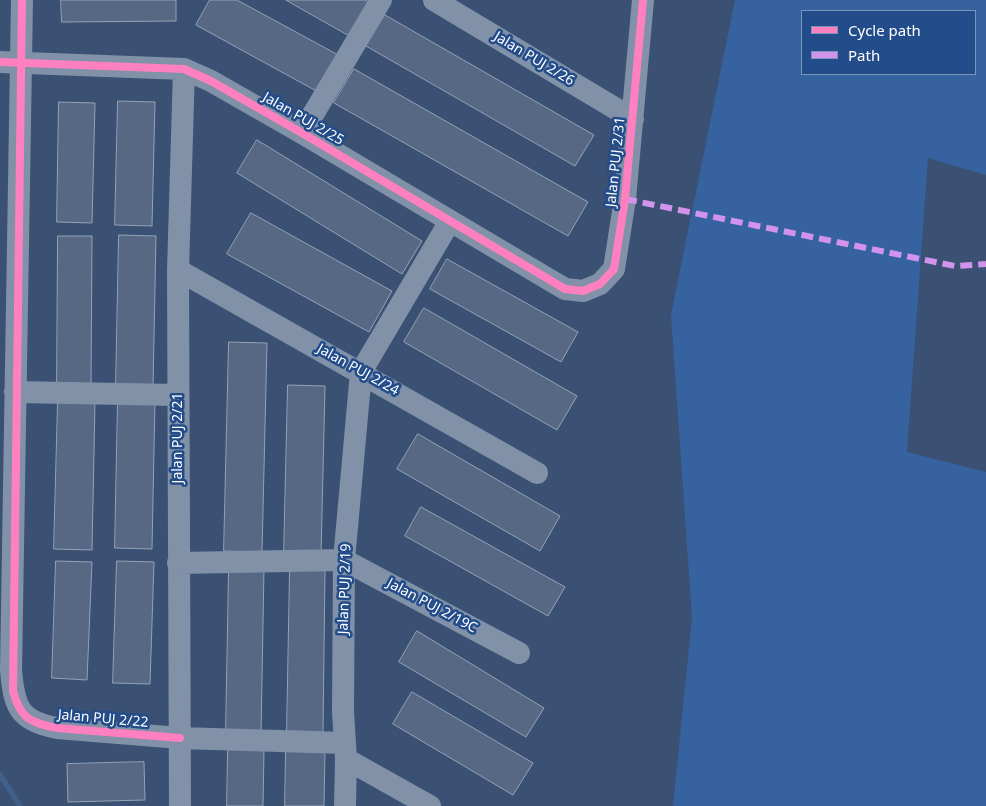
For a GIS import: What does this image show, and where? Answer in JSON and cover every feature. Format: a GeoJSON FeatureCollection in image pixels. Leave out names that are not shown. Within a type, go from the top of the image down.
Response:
{"type":"FeatureCollection","features":[{"type":"Feature","properties":{"kind":"street"},"geometry":{"type":"LineString","coordinates":[[8,421],[15,392],[11,62],[22,0]]}},
{"type":"Feature","properties":{"kind":"street"},"geometry":{"type":"LineString","coordinates":[[302,133],[382,0]]}},
{"type":"Feature","properties":{"kind":"street","name":"Jalan PUJ 2/26"},"geometry":{"type":"LineString","coordinates":[[434,0],[458,7],[633,119]]}},
{"type":"Feature","properties":{"kind":"street","name":"Jalan PUJ 2/31"},"geometry":{"type":"LineString","coordinates":[[564,289],[583,291],[600,284],[614,269],[625,199],[643,0]]}},
{"type":"Feature","properties":{"kind":"street","name":"Jalan PUJ 2/25"},"geometry":{"type":"LineString","coordinates":[[11,62],[184,69],[211,80],[564,289]]}},
{"type":"Feature","properties":{"kind":"street","name":"Jalan PUJ 2/21"},"geometry":{"type":"LineString","coordinates":[[180,806],[178,270],[184,69]]}},
{"type":"Feature","properties":{"kind":"street"},"geometry":{"type":"LineString","coordinates":[[361,372],[450,221]]}},
{"type":"Feature","properties":{"kind":"street","name":"Jalan PUJ 2/24"},"geometry":{"type":"LineString","coordinates":[[178,270],[537,472]]}},
{"type":"Feature","properties":{"kind":"street","name":"Jalan PUJ 2/19"},"geometry":{"type":"LineString","coordinates":[[345,806],[346,751],[343,712],[344,560],[361,372]]}},
{"type":"Feature","properties":{"kind":"street"},"geometry":{"type":"LineString","coordinates":[[15,392],[178,395]]}},
{"type":"Feature","properties":{"kind":"street","name":"Jalan PUJ 2/22"},"geometry":{"type":"LineString","coordinates":[[8,421],[13,690],[17,706],[26,718],[40,725],[57,728],[346,751]]}},
{"type":"Feature","properties":{"kind":"street"},"geometry":{"type":"LineString","coordinates":[[178,563],[344,560]]}},
{"type":"Feature","properties":{"kind":"street","name":"Jalan PUJ 2/19C"},"geometry":{"type":"LineString","coordinates":[[344,560],[519,652]]}},
{"type":"Feature","properties":{"kind":"street"},"geometry":{"type":"LineString","coordinates":[[346,751],[430,806]]}},
{"type":"Feature","properties":{"kind":"shaded area"},"geometry":{"type":"Polygon","coordinates":[[[735,0],[986,0],[986,175],[928,158],[907,452],[986,472],[986,806],[673,806],[692,618],[671,315],[735,0]]]}},
{"type":"Feature","properties":{"kind":"building"},"geometry":{"type":"Polygon","coordinates":[[[61,0],[176,0],[176,21],[62,22],[61,0]]]}},
{"type":"Feature","properties":{"kind":"building"},"geometry":{"type":"Polygon","coordinates":[[[210,0],[237,0],[340,56],[320,93],[196,25],[210,0]]]}},
{"type":"Feature","properties":{"kind":"building"},"geometry":{"type":"Polygon","coordinates":[[[286,0],[365,0],[369,2],[350,36],[286,0]]]}},
{"type":"Feature","properties":{"kind":"building"},"geometry":{"type":"Polygon","coordinates":[[[385,15],[594,135],[575,166],[366,46],[385,15]]]}},
{"type":"Feature","properties":{"kind":"building"},"geometry":{"type":"Polygon","coordinates":[[[354,69],[588,202],[568,236],[334,103],[354,69]]]}},
{"type":"Feature","properties":{"kind":"building"},"geometry":{"type":"Polygon","coordinates":[[[118,101],[155,102],[152,226],[115,225],[118,101]]]}},
{"type":"Feature","properties":{"kind":"building"},"geometry":{"type":"Polygon","coordinates":[[[59,102],[95,103],[92,223],[57,222],[59,102]]]}},
{"type":"Feature","properties":{"kind":"building"},"geometry":{"type":"Polygon","coordinates":[[[257,140],[422,241],[402,274],[237,173],[257,140]]]}},
{"type":"Feature","properties":{"kind":"building"},"geometry":{"type":"Polygon","coordinates":[[[251,213],[392,291],[369,332],[227,254],[251,213]]]}},
{"type":"Feature","properties":{"kind":"building"},"geometry":{"type":"Polygon","coordinates":[[[119,235],[156,236],[153,387],[116,387],[119,235]]]}},
{"type":"Feature","properties":{"kind":"building"},"geometry":{"type":"Polygon","coordinates":[[[58,236],[92,236],[91,384],[57,384],[58,236]]]}},
{"type":"Feature","properties":{"kind":"building"},"geometry":{"type":"Polygon","coordinates":[[[447,259],[578,332],[561,362],[430,289],[447,259]]]}},
{"type":"Feature","properties":{"kind":"building"},"geometry":{"type":"Polygon","coordinates":[[[424,308],[577,396],[557,430],[404,342],[424,308]]]}},
{"type":"Feature","properties":{"kind":"building"},"geometry":{"type":"Polygon","coordinates":[[[229,342],[267,343],[262,552],[224,551],[229,342]]]}},
{"type":"Feature","properties":{"kind":"building"},"geometry":{"type":"Polygon","coordinates":[[[288,385],[325,386],[321,555],[284,554],[288,385]]]}},
{"type":"Feature","properties":{"kind":"building"},"geometry":{"type":"Polygon","coordinates":[[[118,399],[155,400],[152,549],[115,548],[118,399]]]}},
{"type":"Feature","properties":{"kind":"building"},"geometry":{"type":"Polygon","coordinates":[[[58,401],[95,401],[92,550],[54,549],[58,401]]]}},
{"type":"Feature","properties":{"kind":"building"},"geometry":{"type":"Polygon","coordinates":[[[418,434],[560,516],[540,551],[397,469],[418,434]]]}},
{"type":"Feature","properties":{"kind":"building"},"geometry":{"type":"Polygon","coordinates":[[[421,507],[565,587],[548,616],[405,536],[421,507]]]}},
{"type":"Feature","properties":{"kind":"building"},"geometry":{"type":"Polygon","coordinates":[[[56,561],[92,562],[87,680],[52,678],[56,561]]]}},
{"type":"Feature","properties":{"kind":"building"},"geometry":{"type":"Polygon","coordinates":[[[117,561],[154,562],[150,684],[113,683],[117,561]]]}},
{"type":"Feature","properties":{"kind":"building"},"geometry":{"type":"Polygon","coordinates":[[[229,568],[264,568],[261,733],[226,732],[229,568]]]}},
{"type":"Feature","properties":{"kind":"building"},"geometry":{"type":"Polygon","coordinates":[[[290,569],[325,570],[323,732],[287,731],[290,569]]]}},
{"type":"Feature","properties":{"kind":"building"},"geometry":{"type":"Polygon","coordinates":[[[417,631],[544,708],[526,737],[399,662],[417,631]]]}},
{"type":"Feature","properties":{"kind":"building"},"geometry":{"type":"Polygon","coordinates":[[[412,692],[533,763],[513,795],[393,724],[412,692]]]}},
{"type":"Feature","properties":{"kind":"building"},"geometry":{"type":"Polygon","coordinates":[[[228,749],[264,749],[263,806],[227,806],[228,749]]]}},
{"type":"Feature","properties":{"kind":"building"},"geometry":{"type":"Polygon","coordinates":[[[286,750],[325,750],[324,806],[285,806],[286,750]]]}},
{"type":"Feature","properties":{"kind":"building"},"geometry":{"type":"Polygon","coordinates":[[[144,762],[145,800],[68,802],[67,764],[144,762]]]}},
{"type":"Feature","properties":{"kind":"waterway"},"geometry":{"type":"LineString","coordinates":[[0,775],[20,806]]}},
{"type":"Feature","properties":{"kind":"marked path"},"geometry":{"type":"LineString","coordinates":[[625,199],[955,266],[986,264]]}},
{"type":"Feature","properties":{"kind":"cycle path"},"geometry":{"type":"LineString","coordinates":[[22,0],[13,691],[23,713],[40,724],[57,728],[180,738]]}},
{"type":"Feature","properties":{"kind":"cycle path"},"geometry":{"type":"LineString","coordinates":[[0,62],[184,69],[211,81],[302,133],[565,289],[583,291],[600,284],[614,269],[625,199],[643,0]]}}]}
